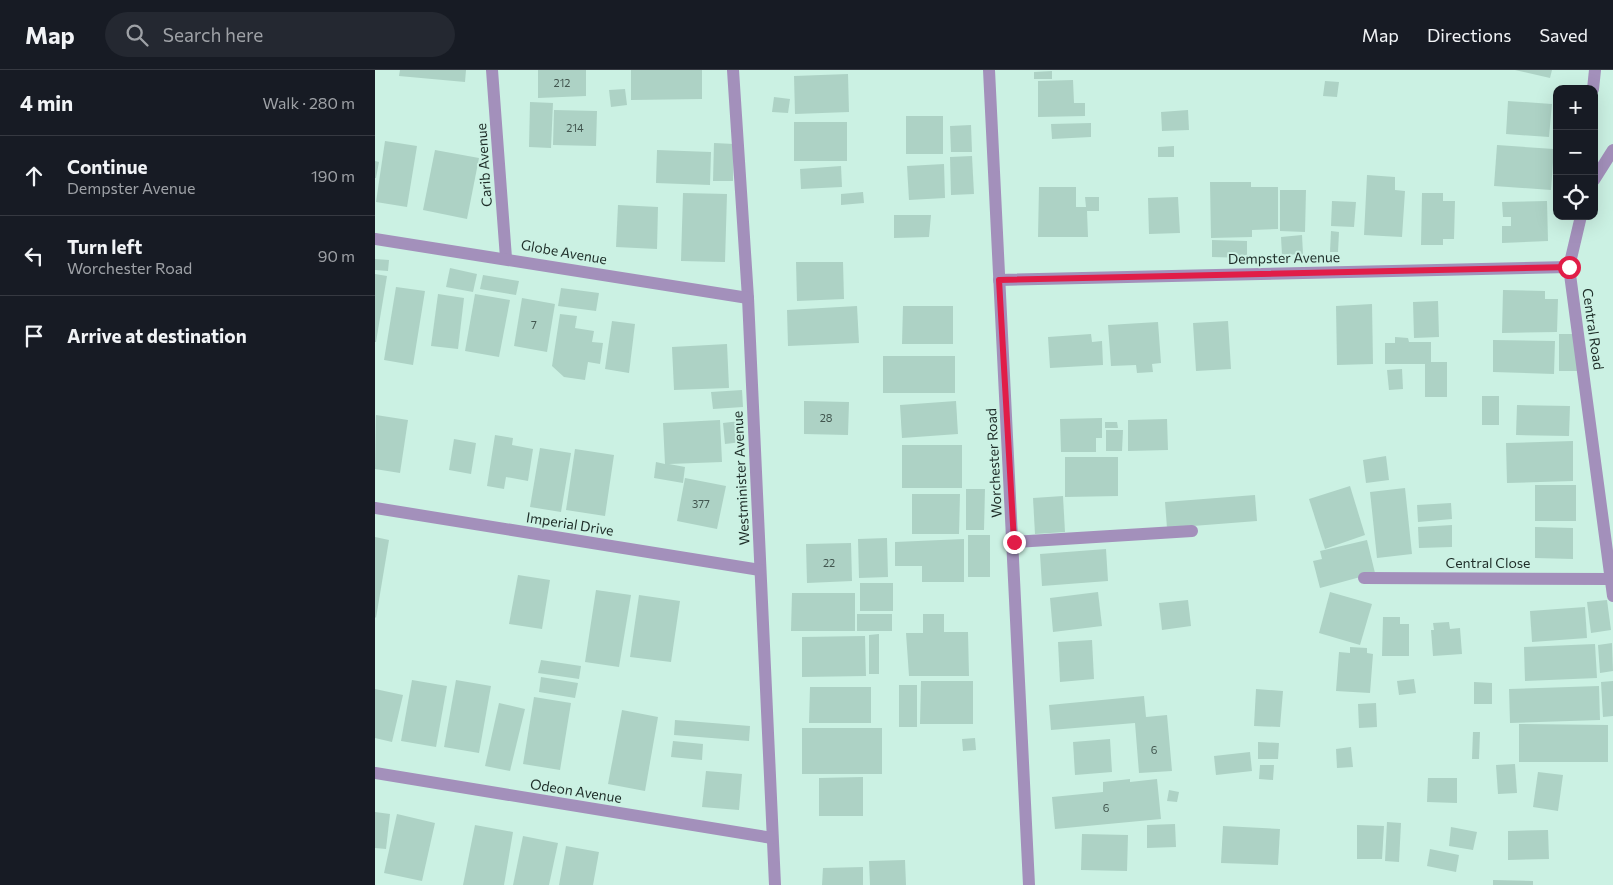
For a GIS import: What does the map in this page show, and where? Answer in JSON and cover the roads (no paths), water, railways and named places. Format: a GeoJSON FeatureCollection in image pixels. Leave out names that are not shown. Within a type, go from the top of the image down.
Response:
{"type":"FeatureCollection","features":[{"type":"Feature","properties":{"kind":"street","name":"Carib Avenue"},"geometry":{"type":"LineString","coordinates":[[492,70],[506,258]]}},
{"type":"Feature","properties":{"kind":"street","name":"Westminister Avenue"},"geometry":{"type":"LineString","coordinates":[[733,70],[748,298],[775,885]]}},
{"type":"Feature","properties":{"kind":"street","name":"Worchester Road"},"geometry":{"type":"LineString","coordinates":[[989,70],[1014,542],[1029,885]]}},
{"type":"Feature","properties":{"kind":"street"},"geometry":{"type":"LineString","coordinates":[[1593,85],[1595,70]]}},
{"type":"Feature","properties":{"kind":"street"},"geometry":{"type":"LineString","coordinates":[[1597,175],[1613,150]]}},
{"type":"Feature","properties":{"kind":"street","name":"Central Road"},"geometry":{"type":"LineString","coordinates":[[1580,220],[1569,267],[1613,596]]}},
{"type":"Feature","properties":{"kind":"street","name":"Globe Avenue"},"geometry":{"type":"LineString","coordinates":[[375,239],[506,258],[748,298]]}},
{"type":"Feature","properties":{"kind":"street","name":"Dempster Avenue"},"geometry":{"type":"LineString","coordinates":[[999,280],[1569,267]]}},
{"type":"Feature","properties":{"kind":"street","name":"Imperial Drive"},"geometry":{"type":"LineString","coordinates":[[375,508],[760,570]]}},
{"type":"Feature","properties":{"kind":"street"},"geometry":{"type":"LineString","coordinates":[[1014,542],[1192,531]]}},
{"type":"Feature","properties":{"kind":"street","name":"Central Close"},"geometry":{"type":"LineString","coordinates":[[1364,578],[1612,579]]}},
{"type":"Feature","properties":{"kind":"street","name":"Odeon Avenue"},"geometry":{"type":"LineString","coordinates":[[375,773],[772,838]]}}]}
